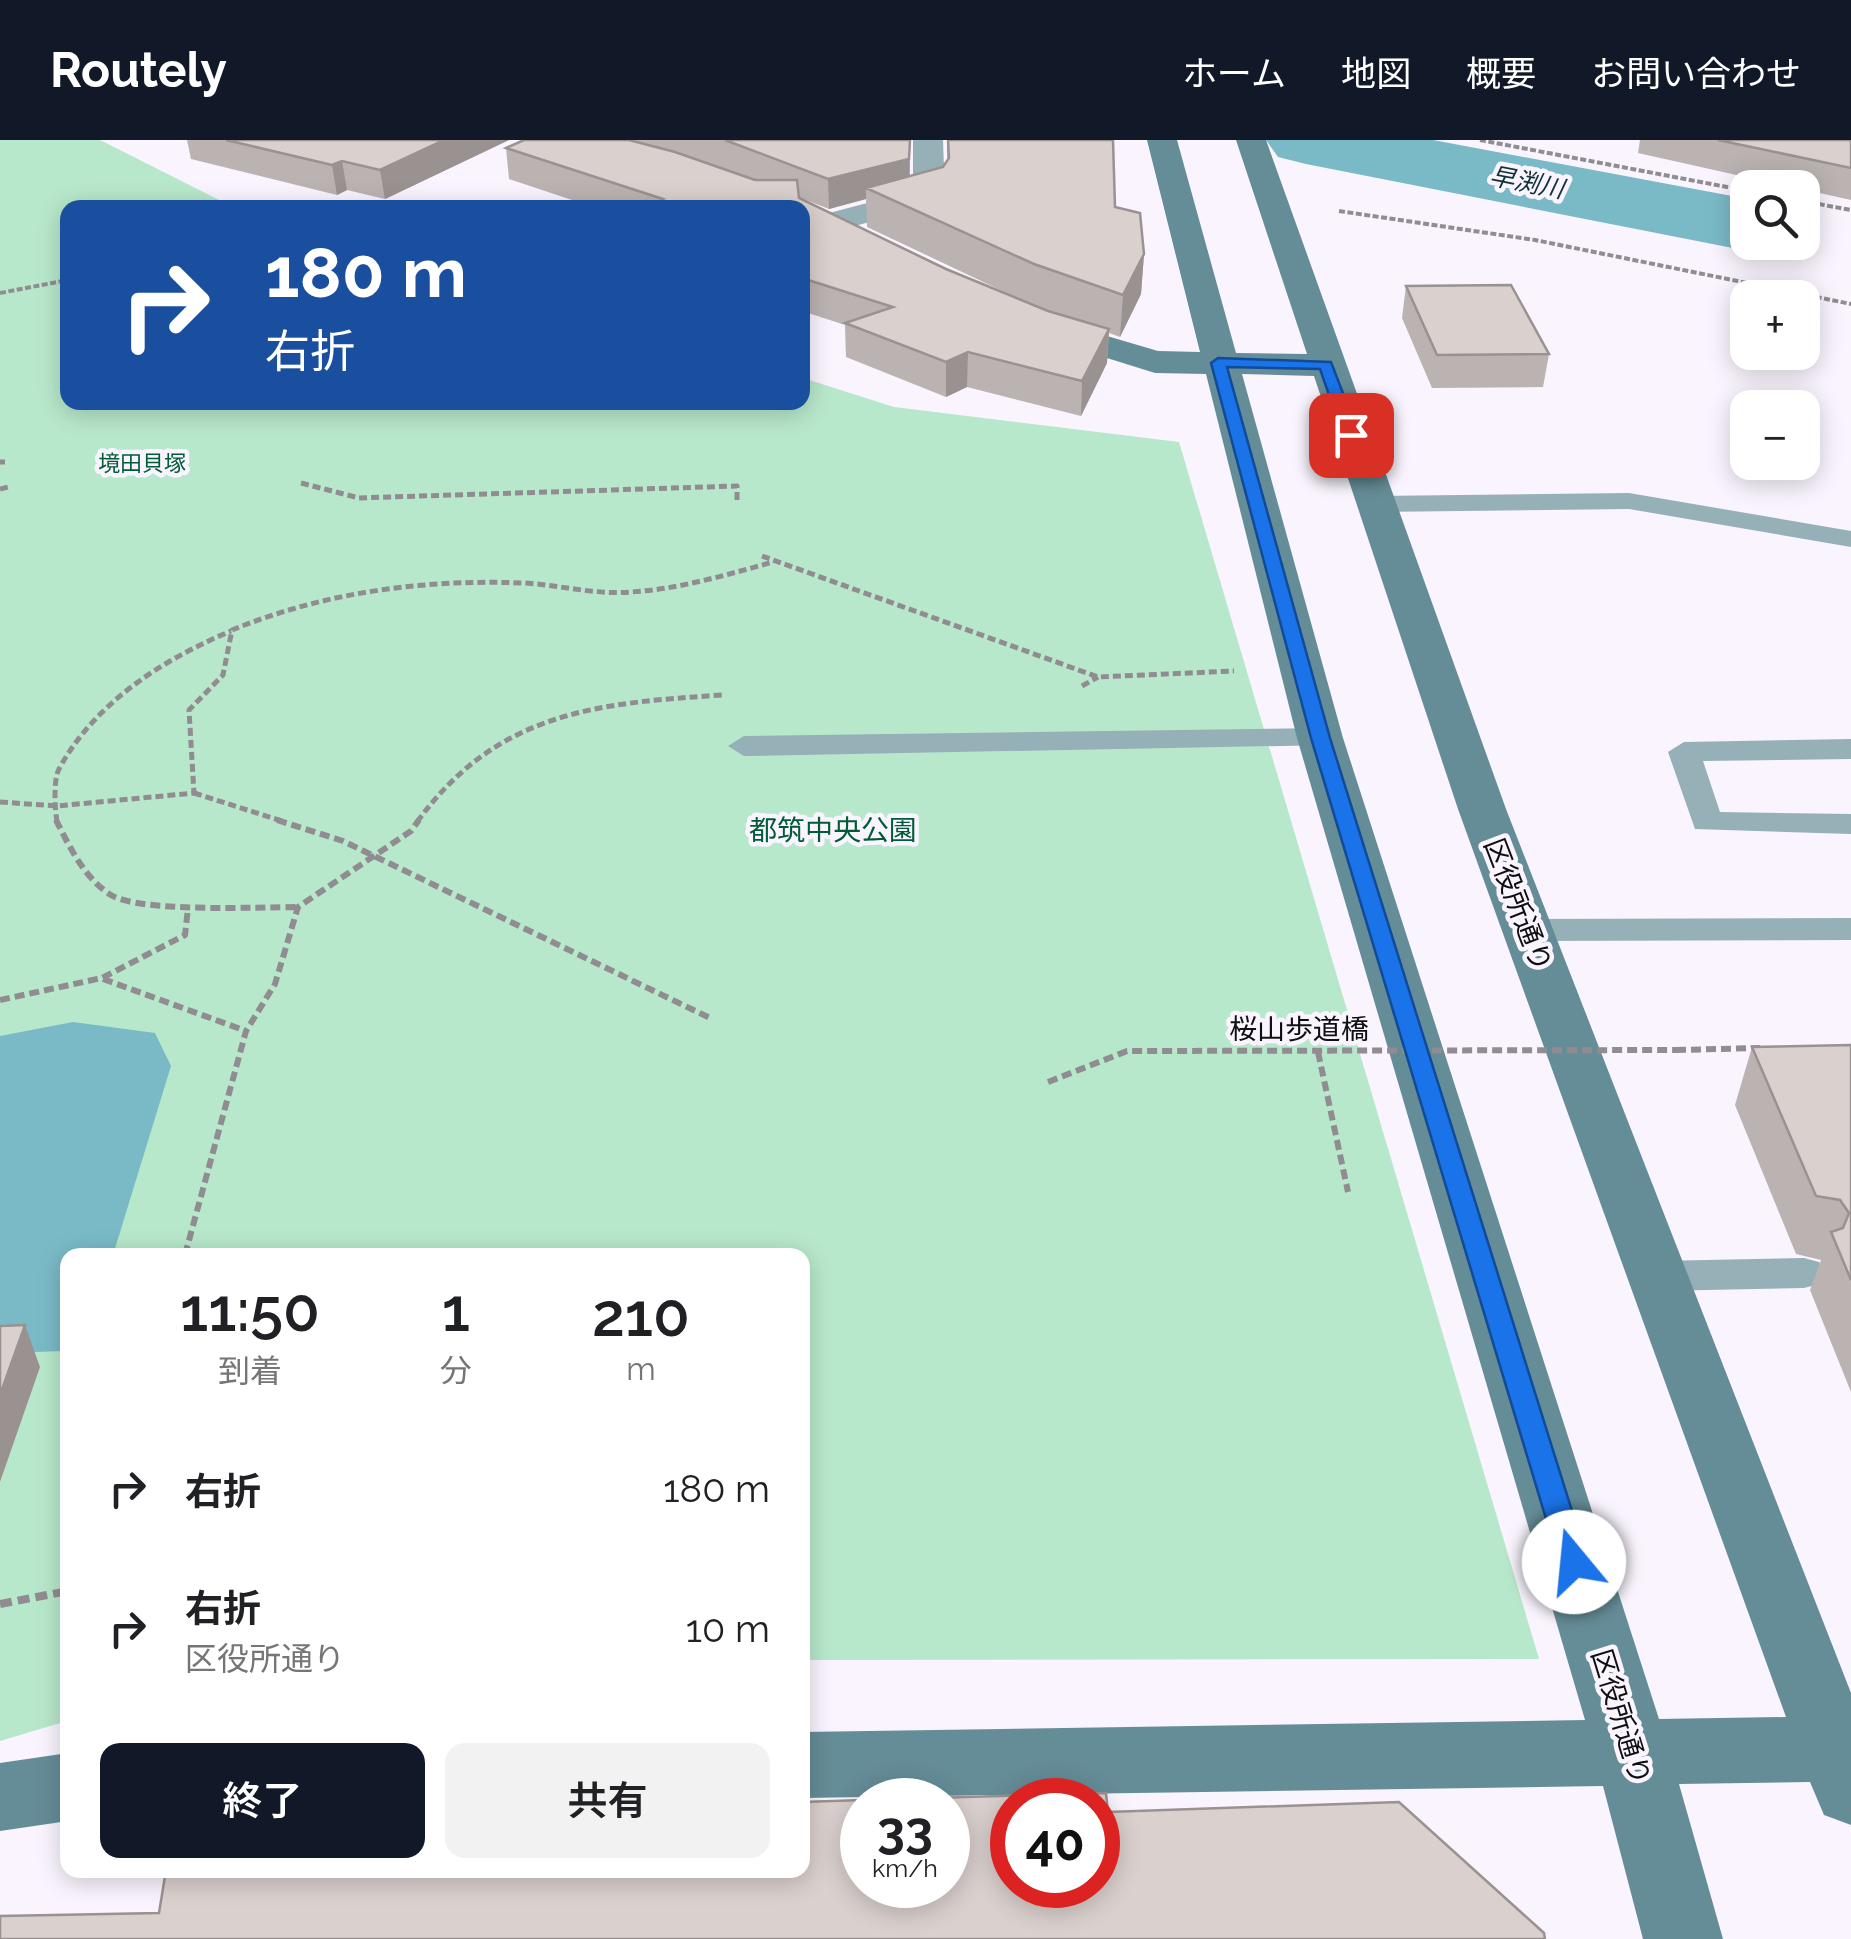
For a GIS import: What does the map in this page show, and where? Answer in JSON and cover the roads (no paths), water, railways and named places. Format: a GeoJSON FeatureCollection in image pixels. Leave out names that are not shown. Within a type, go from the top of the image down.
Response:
{"type":"FeatureCollection","features":[{"type":"Feature","properties":{"kind":"street"},"geometry":{"type":"LineString","coordinates":[[814,219],[929,196],[928,140]]}},
{"type":"Feature","properties":{"kind":"street","name":"区役所通り"},"geometry":{"type":"LineString","coordinates":[[1250,140],[1527,930],[1846,1763]]}},
{"type":"Feature","properties":{"kind":"street","name":"区役所通り"},"geometry":{"type":"LineString","coordinates":[[1166,156],[1320,738],[1632,1749],[1683,1939]]}},
{"type":"Feature","properties":{"kind":"street"},"geometry":{"type":"LineString","coordinates":[[814,219],[872,248]]}},
{"type":"Feature","properties":{"kind":"street"},"geometry":{"type":"LineString","coordinates":[[1012,313],[1047,330],[1155,362],[1326,365]]}},
{"type":"Feature","properties":{"kind":"street"},"geometry":{"type":"LineString","coordinates":[[810,1765],[1632,1749],[1846,1763]]}},
{"type":"Feature","properties":{"kind":"street"},"geometry":{"type":"LineString","coordinates":[[0,1797],[60,1788]]}},
{"type":"Feature","properties":{"kind":"lane"},"geometry":{"type":"LineString","coordinates":[[1375,504],[1629,501],[1851,540]]}},
{"type":"Feature","properties":{"kind":"lane"},"geometry":{"type":"LineString","coordinates":[[744,746],[1320,738]]}},
{"type":"Feature","properties":{"kind":"lane"},"geometry":{"type":"LineString","coordinates":[[1851,750],[1684,752],[1707,822],[1851,824]]}},
{"type":"Feature","properties":{"kind":"lane"},"geometry":{"type":"LineString","coordinates":[[1527,930],[1851,929]]}},
{"type":"Feature","properties":{"kind":"lane"},"geometry":{"type":"LineString","coordinates":[[1657,1276],[1804,1274]]}},
{"type":"Feature","properties":{"kind":"water"},"geometry":{"type":"Polygon","coordinates":[[[73,1022],[155,1033],[171,1066],[115,1248],[60,1248],[60,1351],[0,1353],[0,1036],[73,1022]]]}},
{"type":"Feature","properties":{"kind":"waterway","name":"早渕川"},"geometry":{"type":"LineString","coordinates":[[1306,140],[1730,222]]}},
{"type":"Feature","properties":{"kind":"park label","name":"境田貝塚"},"geometry":{"type":"Point","coordinates":[142,463]}},
{"type":"Feature","properties":{"kind":"park label","name":"都筑中央公園"},"geometry":{"type":"Point","coordinates":[833,830]}}]}
